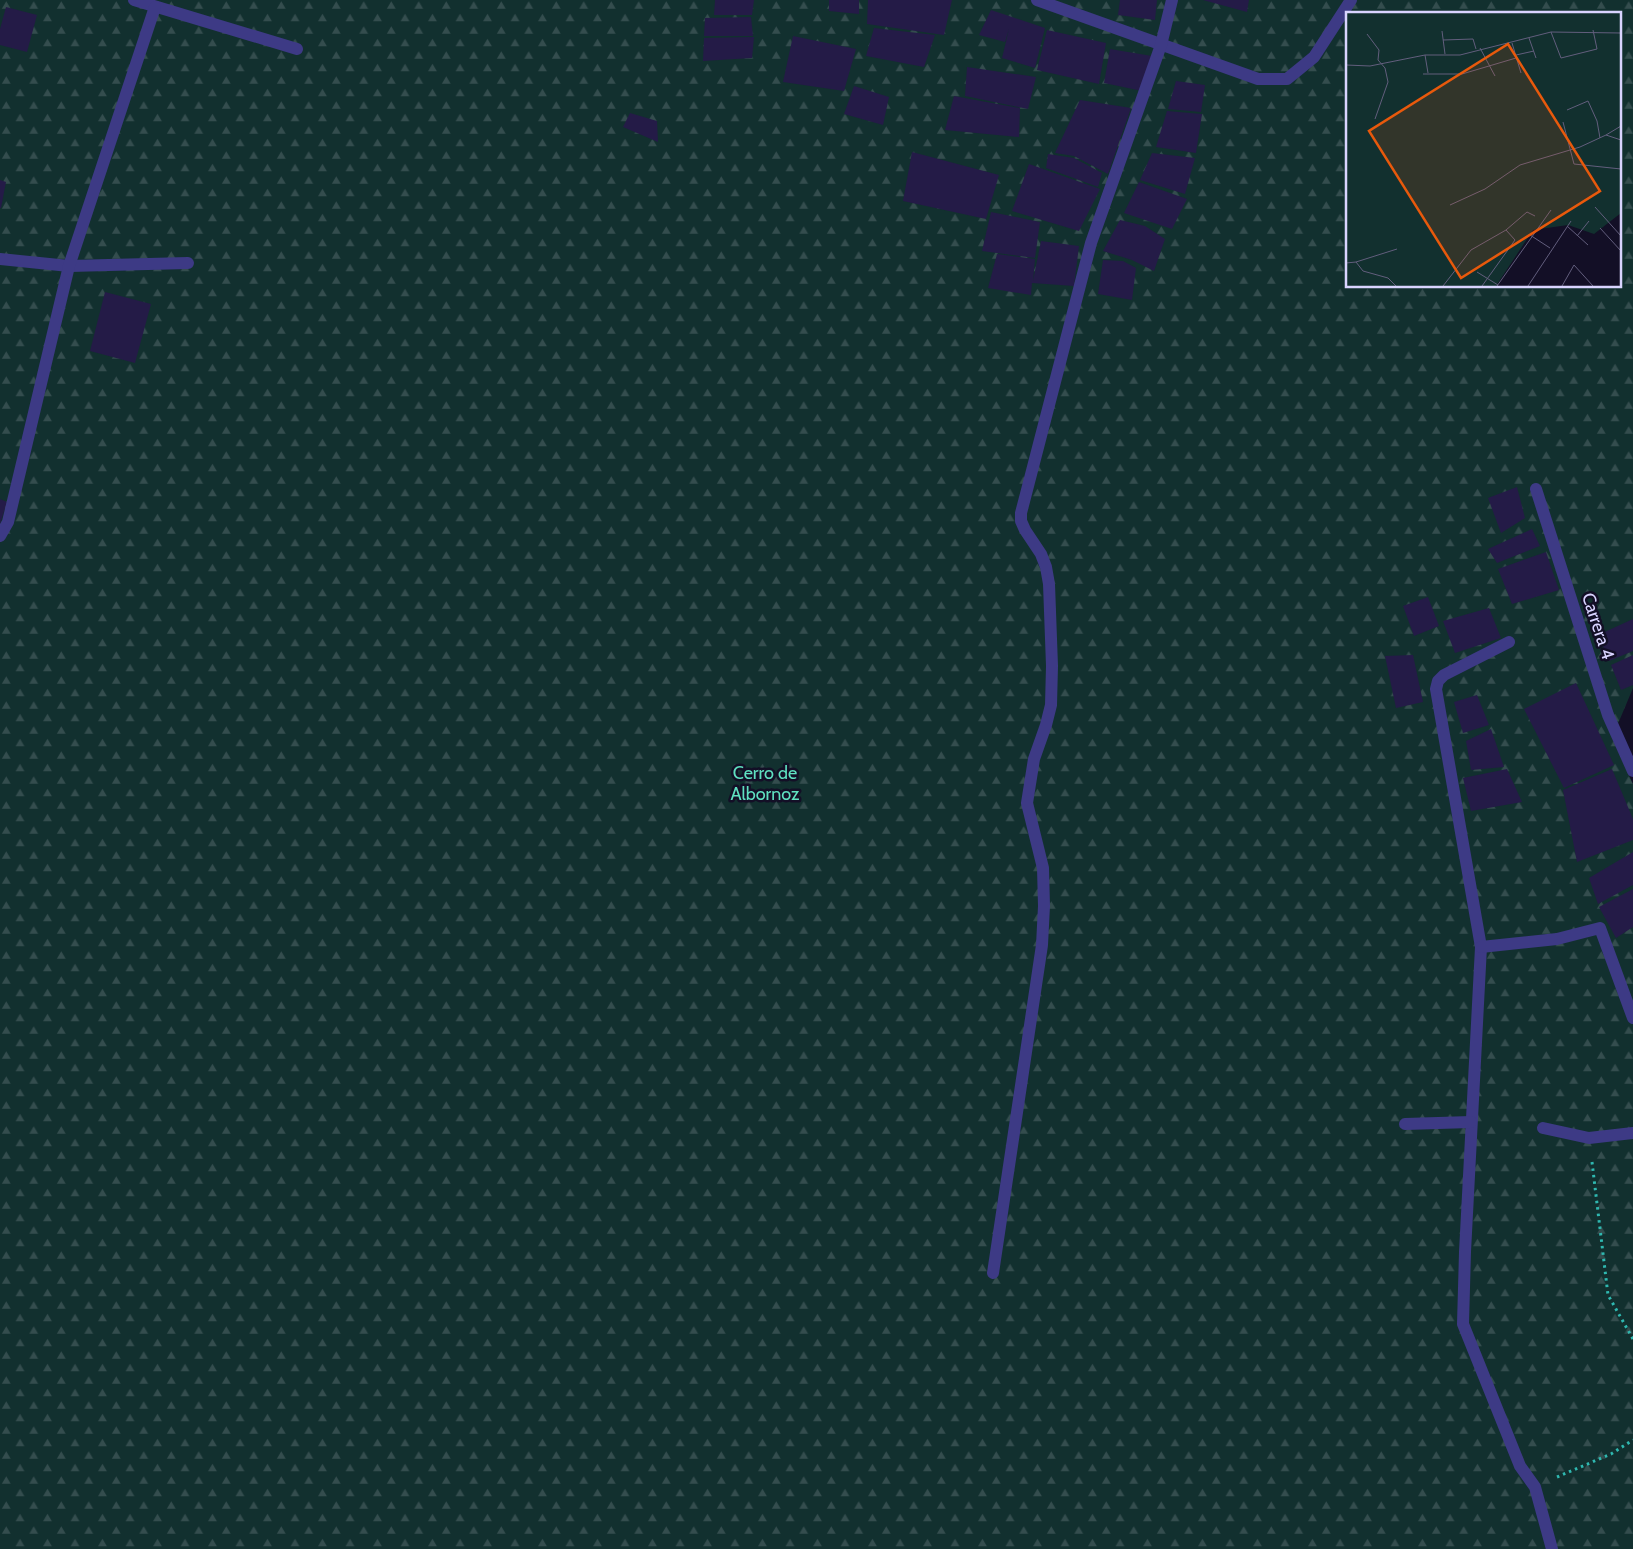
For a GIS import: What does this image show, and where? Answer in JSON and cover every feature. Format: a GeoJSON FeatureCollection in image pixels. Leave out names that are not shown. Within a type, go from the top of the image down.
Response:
{"type":"FeatureCollection","features":[{"type":"Feature","properties":{"kind":"street"},"geometry":{"type":"LineString","coordinates":[[134,0],[297,49]]}},
{"type":"Feature","properties":{"kind":"street"},"geometry":{"type":"LineString","coordinates":[[1037,0],[1258,79],[1287,79],[1314,57],[1351,0]]}},
{"type":"Feature","properties":{"kind":"street"},"geometry":{"type":"LineString","coordinates":[[993,1272],[1042,945],[1044,906],[1043,868],[1027,803],[1034,759],[1046,725],[1050,705],[1052,666],[1049,584],[1041,554],[1025,530],[1021,521],[1021,513],[1091,244],[1161,45],[1172,0]]}},
{"type":"Feature","properties":{"kind":"street"},"geometry":{"type":"LineString","coordinates":[[0,536],[8,522],[70,266],[155,7]]}},
{"type":"Feature","properties":{"kind":"street"},"geometry":{"type":"LineString","coordinates":[[0,259],[70,266],[188,263]]}},
{"type":"Feature","properties":{"kind":"street","name":"Carrera 4"},"geometry":{"type":"LineString","coordinates":[[1536,489],[1608,715],[1633,771]]}},
{"type":"Feature","properties":{"kind":"street"},"geometry":{"type":"LineString","coordinates":[[1509,642],[1444,675],[1438,681],[1436,689],[1481,948],[1471,1122],[1463,1324],[1520,1466],[1535,1487],[1552,1549]]}},
{"type":"Feature","properties":{"kind":"street"},"geometry":{"type":"LineString","coordinates":[[1481,948],[1557,939],[1600,928],[1633,1018]]}},
{"type":"Feature","properties":{"kind":"street"},"geometry":{"type":"LineString","coordinates":[[1405,1124],[1471,1122]]}},
{"type":"Feature","properties":{"kind":"street"},"geometry":{"type":"LineString","coordinates":[[1543,1128],[1590,1138],[1633,1133]]}},
{"type":"Feature","properties":{"kind":"path"},"geometry":{"type":"LineString","coordinates":[[1590,1138],[1608,1295],[1633,1339]]}},
{"type":"Feature","properties":{"kind":"path"},"geometry":{"type":"LineString","coordinates":[[1535,1487],[1611,1454],[1633,1440]]}},
{"type":"Feature","properties":{"kind":"green space","name":"Cerro de Albornoz"},"geometry":{"type":"Polygon","coordinates":[[[0,0],[1633,0],[1633,688],[1612,738],[1633,784],[1633,1549],[0,1549],[0,0]]]}},
{"type":"Feature","properties":{"kind":"building"},"geometry":{"type":"Polygon","coordinates":[[[715,0],[754,0],[752,15],[714,15],[715,0]]]}},
{"type":"Feature","properties":{"kind":"building"},"geometry":{"type":"Polygon","coordinates":[[[829,0],[859,0],[859,14],[829,11],[829,0]]]}},
{"type":"Feature","properties":{"kind":"building"},"geometry":{"type":"Polygon","coordinates":[[[868,0],[952,0],[944,35],[867,24],[868,0]]]}},
{"type":"Feature","properties":{"kind":"building"},"geometry":{"type":"Polygon","coordinates":[[[1120,0],[1157,0],[1155,20],[1118,15],[1120,0]]]}},
{"type":"Feature","properties":{"kind":"building"},"geometry":{"type":"Polygon","coordinates":[[[1203,0],[1249,0],[1247,12],[1203,0]]]}},
{"type":"Feature","properties":{"kind":"building"},"geometry":{"type":"Polygon","coordinates":[[[6,7],[37,15],[27,52],[0,45],[0,29],[6,7]]]}},
{"type":"Feature","properties":{"kind":"building"},"geometry":{"type":"Polygon","coordinates":[[[991,10],[1045,28],[1035,68],[1002,58],[1009,29],[1005,42],[979,35],[991,10]]]}},
{"type":"Feature","properties":{"kind":"building"},"geometry":{"type":"Polygon","coordinates":[[[751,17],[753,36],[704,36],[705,18],[751,17]]]}},
{"type":"Feature","properties":{"kind":"building"},"geometry":{"type":"Polygon","coordinates":[[[874,28],[935,35],[924,67],[866,56],[874,28]]]}},
{"type":"Feature","properties":{"kind":"building"},"geometry":{"type":"Polygon","coordinates":[[[1047,30],[1106,43],[1099,84],[1037,70],[1047,30]]]}},
{"type":"Feature","properties":{"kind":"building"},"geometry":{"type":"Polygon","coordinates":[[[793,36],[856,49],[844,91],[783,82],[793,36]]]}},
{"type":"Feature","properties":{"kind":"building"},"geometry":{"type":"Polygon","coordinates":[[[754,37],[752,58],[703,61],[704,38],[754,37]]]}},
{"type":"Feature","properties":{"kind":"building"},"geometry":{"type":"Polygon","coordinates":[[[1110,49],[1152,56],[1142,91],[1104,83],[1110,49]]]}},
{"type":"Feature","properties":{"kind":"building"},"geometry":{"type":"Polygon","coordinates":[[[967,67],[1036,77],[1028,109],[965,96],[967,67]]]}},
{"type":"Feature","properties":{"kind":"building"},"geometry":{"type":"Polygon","coordinates":[[[1176,81],[1205,85],[1201,112],[1168,109],[1176,81]]]}},
{"type":"Feature","properties":{"kind":"building"},"geometry":{"type":"Polygon","coordinates":[[[854,86],[889,97],[883,125],[844,114],[854,86]]]}},
{"type":"Feature","properties":{"kind":"building"},"geometry":{"type":"Polygon","coordinates":[[[954,96],[1020,108],[1019,137],[945,130],[954,96]]]}},
{"type":"Feature","properties":{"kind":"building"},"geometry":{"type":"Polygon","coordinates":[[[1080,100],[1131,108],[1108,174],[1074,156],[1055,153],[1080,100]]]}},
{"type":"Feature","properties":{"kind":"building"},"geometry":{"type":"Polygon","coordinates":[[[1167,111],[1202,114],[1196,153],[1156,147],[1167,111]]]}},
{"type":"Feature","properties":{"kind":"building"},"geometry":{"type":"Polygon","coordinates":[[[630,113],[657,121],[658,142],[623,127],[630,113]]]}},
{"type":"Feature","properties":{"kind":"building"},"geometry":{"type":"Polygon","coordinates":[[[912,152],[999,175],[986,219],[903,201],[912,152]]]}},
{"type":"Feature","properties":{"kind":"building"},"geometry":{"type":"Polygon","coordinates":[[[1152,153],[1195,158],[1185,194],[1140,180],[1152,153]]]}},
{"type":"Feature","properties":{"kind":"building"},"geometry":{"type":"Polygon","coordinates":[[[1048,154],[1074,158],[1102,173],[1098,187],[1046,168],[1048,154]]]}},
{"type":"Feature","properties":{"kind":"building"},"geometry":{"type":"Polygon","coordinates":[[[1029,164],[1100,189],[1079,231],[1012,211],[1029,164]]]}},
{"type":"Feature","properties":{"kind":"building"},"geometry":{"type":"Polygon","coordinates":[[[0,180],[6,182],[1,208],[0,208],[0,180]]]}},
{"type":"Feature","properties":{"kind":"building"},"geometry":{"type":"Polygon","coordinates":[[[1139,182],[1187,199],[1172,229],[1124,213],[1139,182]]]}},
{"type":"Feature","properties":{"kind":"building"},"geometry":{"type":"Polygon","coordinates":[[[991,212],[1040,222],[1035,258],[982,251],[991,212]]]}},
{"type":"Feature","properties":{"kind":"building"},"geometry":{"type":"Polygon","coordinates":[[[1120,220],[1145,226],[1165,239],[1154,271],[1132,260],[1103,251],[1120,220]]]}},
{"type":"Feature","properties":{"kind":"building"},"geometry":{"type":"Polygon","coordinates":[[[1041,241],[1079,246],[1074,286],[1032,283],[1031,295],[988,288],[997,254],[1035,259],[1033,281],[1041,241]]]}},
{"type":"Feature","properties":{"kind":"building"},"geometry":{"type":"Polygon","coordinates":[[[1103,260],[1123,261],[1136,268],[1132,300],[1098,294],[1103,260]]]}},
{"type":"Feature","properties":{"kind":"building"},"geometry":{"type":"Polygon","coordinates":[[[105,292],[151,304],[135,363],[90,351],[105,292]]]}},
{"type":"Feature","properties":{"kind":"building"},"geometry":{"type":"Polygon","coordinates":[[[1517,487],[1525,518],[1501,533],[1488,498],[1517,487]]]}},
{"type":"Feature","properties":{"kind":"building"},"geometry":{"type":"Polygon","coordinates":[[[0,499],[7,502],[0,524],[0,499]]]}},
{"type":"Feature","properties":{"kind":"building"},"geometry":{"type":"Polygon","coordinates":[[[1532,529],[1540,546],[1497,563],[1488,549],[1532,529]]]}},
{"type":"Feature","properties":{"kind":"building"},"geometry":{"type":"Polygon","coordinates":[[[1546,552],[1559,590],[1512,604],[1498,569],[1546,552]]]}},
{"type":"Feature","properties":{"kind":"building"},"geometry":{"type":"Polygon","coordinates":[[[1428,597],[1439,626],[1414,636],[1403,606],[1428,597]]]}},
{"type":"Feature","properties":{"kind":"building"},"geometry":{"type":"Polygon","coordinates":[[[1489,608],[1501,638],[1455,653],[1443,621],[1489,608]]]}},
{"type":"Feature","properties":{"kind":"building"},"geometry":{"type":"Polygon","coordinates":[[[1633,619],[1633,651],[1609,661],[1598,635],[1633,619]]]}},
{"type":"Feature","properties":{"kind":"building"},"geometry":{"type":"Polygon","coordinates":[[[1413,655],[1423,702],[1396,708],[1385,656],[1413,655]]]}},
{"type":"Feature","properties":{"kind":"building"},"geometry":{"type":"Polygon","coordinates":[[[1633,655],[1633,685],[1621,690],[1611,665],[1633,655]]]}},
{"type":"Feature","properties":{"kind":"building"},"geometry":{"type":"Polygon","coordinates":[[[1576,683],[1614,765],[1564,788],[1524,709],[1576,683]]]}},
{"type":"Feature","properties":{"kind":"building"},"geometry":{"type":"Polygon","coordinates":[[[1477,695],[1489,725],[1463,733],[1454,702],[1477,695]]]}},
{"type":"Feature","properties":{"kind":"building"},"geometry":{"type":"Polygon","coordinates":[[[1491,729],[1504,767],[1471,770],[1466,741],[1491,729]]]}},
{"type":"Feature","properties":{"kind":"building"},"geometry":{"type":"Polygon","coordinates":[[[1507,769],[1522,802],[1471,811],[1463,778],[1507,769]]]}},
{"type":"Feature","properties":{"kind":"building"},"geometry":{"type":"Polygon","coordinates":[[[1612,769],[1633,819],[1633,840],[1577,862],[1563,790],[1612,769]]]}},
{"type":"Feature","properties":{"kind":"building"},"geometry":{"type":"Polygon","coordinates":[[[1633,852],[1633,885],[1598,904],[1589,878],[1633,852]]]}},
{"type":"Feature","properties":{"kind":"building"},"geometry":{"type":"Polygon","coordinates":[[[1633,889],[1633,927],[1616,938],[1599,907],[1633,889]]]}}]}
